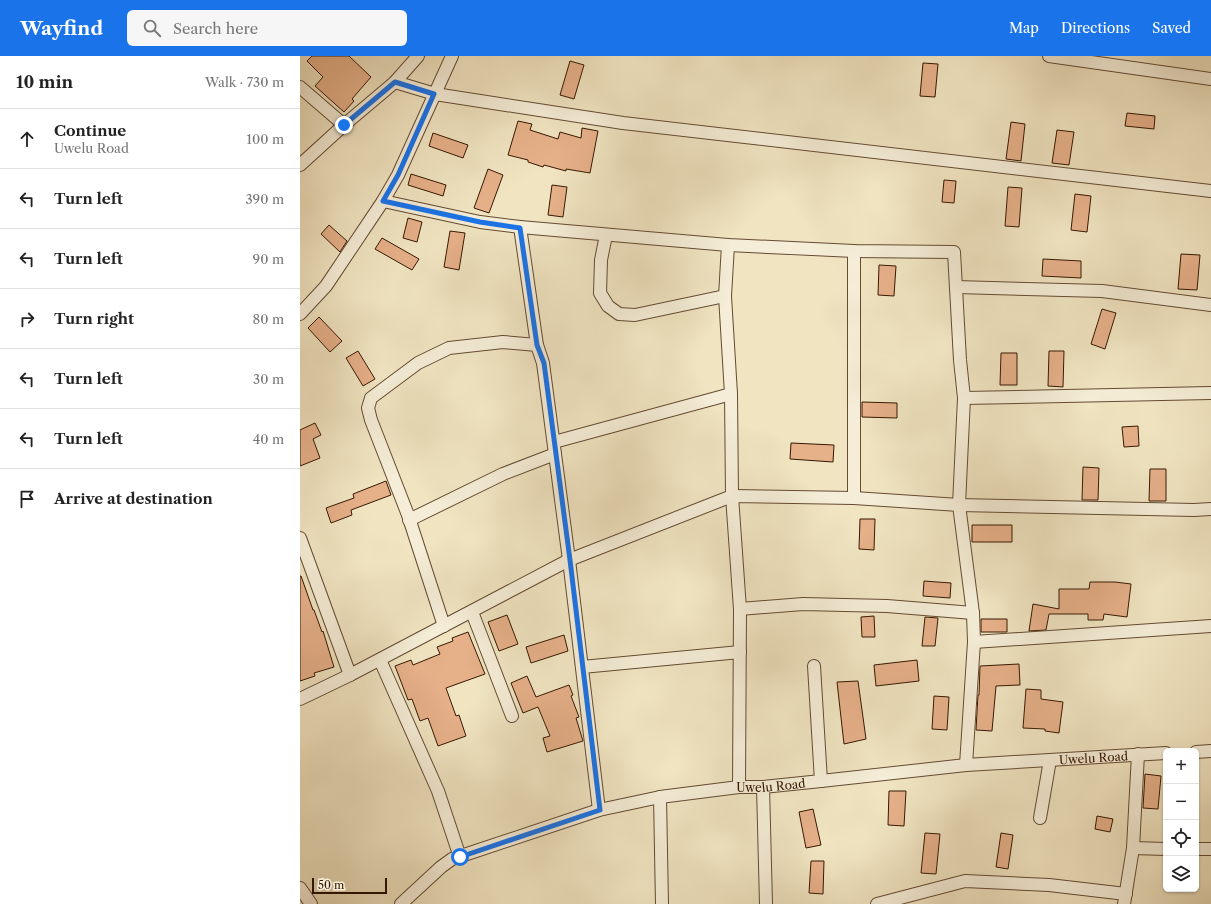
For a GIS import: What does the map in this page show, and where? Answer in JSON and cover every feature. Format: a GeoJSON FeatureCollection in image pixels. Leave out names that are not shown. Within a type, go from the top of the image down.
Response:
{"type":"FeatureCollection","features":[{"type":"Feature","properties":{"kind":"street"},"geometry":{"type":"LineString","coordinates":[[300,166],[344,125],[395,82],[418,56]]}},
{"type":"Feature","properties":{"kind":"street"},"geometry":{"type":"LineString","coordinates":[[300,314],[326,286],[383,201],[398,175],[452,56]]}},
{"type":"Feature","properties":{"kind":"street"},"geometry":{"type":"LineString","coordinates":[[1049,56],[1211,79]]}},
{"type":"Feature","properties":{"kind":"street"},"geometry":{"type":"LineString","coordinates":[[395,82],[434,94],[623,123],[1211,191]]}},
{"type":"Feature","properties":{"kind":"street"},"geometry":{"type":"LineString","coordinates":[[300,86],[344,125]]}},
{"type":"Feature","properties":{"kind":"street"},"geometry":{"type":"LineString","coordinates":[[383,201],[480,222],[520,228],[728,245],[854,251],[954,252],[960,360],[964,398],[959,505],[973,613],[974,642],[966,764]]}},
{"type":"Feature","properties":{"kind":"street"},"geometry":{"type":"LineString","coordinates":[[520,228],[537,345],[544,363],[570,560],[600,810]]}},
{"type":"Feature","properties":{"kind":"street"},"geometry":{"type":"LineString","coordinates":[[606,234],[601,260],[600,293],[608,306],[620,314],[635,315],[725,296]]}},
{"type":"Feature","properties":{"kind":"street"},"geometry":{"type":"LineString","coordinates":[[728,245],[725,296],[730,394],[732,496],[740,609],[740,787]]}},
{"type":"Feature","properties":{"kind":"street"},"geometry":{"type":"LineString","coordinates":[[854,251],[854,498]]}},
{"type":"Feature","properties":{"kind":"street"},"geometry":{"type":"LineString","coordinates":[[956,287],[1102,291],[1211,305]]}},
{"type":"Feature","properties":{"kind":"street"},"geometry":{"type":"LineString","coordinates":[[444,626],[409,520],[371,420],[368,408],[371,398],[418,363],[449,348],[503,342],[537,345]]}},
{"type":"Feature","properties":{"kind":"street"},"geometry":{"type":"LineString","coordinates":[[964,398],[1211,393]]}},
{"type":"Feature","properties":{"kind":"street"},"geometry":{"type":"LineString","coordinates":[[409,520],[555,448],[730,394]]}},
{"type":"Feature","properties":{"kind":"street"},"geometry":{"type":"LineString","coordinates":[[300,699],[380,660],[570,560],[732,496],[854,498],[959,505],[1194,510],[1211,509]]}},
{"type":"Feature","properties":{"kind":"street"},"geometry":{"type":"LineString","coordinates":[[300,538],[350,675]]}},
{"type":"Feature","properties":{"kind":"street"},"geometry":{"type":"LineString","coordinates":[[740,609],[803,604],[887,606],[973,613]]}},
{"type":"Feature","properties":{"kind":"street"},"geometry":{"type":"LineString","coordinates":[[472,612],[512,716]]}},
{"type":"Feature","properties":{"kind":"street"},"geometry":{"type":"LineString","coordinates":[[974,642],[1211,626]]}},
{"type":"Feature","properties":{"kind":"street"},"geometry":{"type":"LineString","coordinates":[[582,667],[740,652]]}},
{"type":"Feature","properties":{"kind":"street"},"geometry":{"type":"LineString","coordinates":[[380,660],[438,790],[460,857]]}},
{"type":"Feature","properties":{"kind":"street"},"geometry":{"type":"LineString","coordinates":[[814,666],[821,781]]}},
{"type":"Feature","properties":{"kind":"street"},"geometry":{"type":"LineString","coordinates":[[1199,752],[1211,751]]}},
{"type":"Feature","properties":{"kind":"street","name":"Uwelu Road"},"geometry":{"type":"LineString","coordinates":[[401,904],[440,867],[452,859],[600,810],[660,797],[740,787],[763,787],[966,764],[1163,753]]}},
{"type":"Feature","properties":{"kind":"street"},"geometry":{"type":"LineString","coordinates":[[877,904],[965,881],[1049,885],[1125,899],[1133,848],[1138,754]]}},
{"type":"Feature","properties":{"kind":"street"},"geometry":{"type":"LineString","coordinates":[[1040,818],[1050,760]]}},
{"type":"Feature","properties":{"kind":"street"},"geometry":{"type":"LineString","coordinates":[[763,787],[766,904]]}},
{"type":"Feature","properties":{"kind":"street"},"geometry":{"type":"LineString","coordinates":[[660,797],[662,904]]}},
{"type":"Feature","properties":{"kind":"street"},"geometry":{"type":"LineString","coordinates":[[1133,848],[1163,848]]}},
{"type":"Feature","properties":{"kind":"street"},"geometry":{"type":"LineString","coordinates":[[1199,849],[1211,849]]}},
{"type":"Feature","properties":{"kind":"street"},"geometry":{"type":"LineString","coordinates":[[300,888],[311,904]]}},
{"type":"Feature","properties":{"kind":"building"},"geometry":{"type":"Polygon","coordinates":[[[312,56],[349,56],[371,77],[352,99],[354,101],[344,112],[315,86],[323,77],[307,61],[312,56]]]}},
{"type":"Feature","properties":{"kind":"building"},"geometry":{"type":"Polygon","coordinates":[[[570,61],[584,65],[574,99],[560,95],[570,61]]]}},
{"type":"Feature","properties":{"kind":"building"},"geometry":{"type":"Polygon","coordinates":[[[923,63],[938,64],[935,97],[920,96],[923,63]]]}},
{"type":"Feature","properties":{"kind":"building"},"geometry":{"type":"Polygon","coordinates":[[[1127,113],[1155,116],[1154,129],[1125,126],[1127,113]]]}},
{"type":"Feature","properties":{"kind":"building"},"geometry":{"type":"Polygon","coordinates":[[[518,121],[532,124],[530,130],[558,139],[560,132],[581,138],[582,128],[598,131],[590,173],[566,169],[566,171],[544,165],[543,167],[528,162],[528,160],[508,155],[518,121]]]}},
{"type":"Feature","properties":{"kind":"building"},"geometry":{"type":"Polygon","coordinates":[[[1011,122],[1025,124],[1021,161],[1006,159],[1011,122]]]}},
{"type":"Feature","properties":{"kind":"building"},"geometry":{"type":"Polygon","coordinates":[[[1057,130],[1074,132],[1069,165],[1052,163],[1057,130]]]}},
{"type":"Feature","properties":{"kind":"building"},"geometry":{"type":"Polygon","coordinates":[[[433,133],[468,145],[463,158],[429,146],[433,133]]]}},
{"type":"Feature","properties":{"kind":"building"},"geometry":{"type":"Polygon","coordinates":[[[488,169],[503,175],[489,213],[474,208],[488,169]]]}},
{"type":"Feature","properties":{"kind":"building"},"geometry":{"type":"Polygon","coordinates":[[[411,174],[446,185],[443,196],[408,185],[411,174]]]}},
{"type":"Feature","properties":{"kind":"building"},"geometry":{"type":"Polygon","coordinates":[[[944,180],[956,181],[954,203],[942,202],[944,180]]]}},
{"type":"Feature","properties":{"kind":"building"},"geometry":{"type":"Polygon","coordinates":[[[552,185],[567,187],[563,217],[548,215],[552,185]]]}},
{"type":"Feature","properties":{"kind":"building"},"geometry":{"type":"Polygon","coordinates":[[[1008,187],[1022,188],[1019,227],[1005,226],[1008,187]]]}},
{"type":"Feature","properties":{"kind":"building"},"geometry":{"type":"Polygon","coordinates":[[[1075,194],[1091,196],[1087,232],[1071,230],[1075,194]]]}},
{"type":"Feature","properties":{"kind":"building"},"geometry":{"type":"Polygon","coordinates":[[[408,218],[422,222],[417,242],[403,238],[408,218]]]}},
{"type":"Feature","properties":{"kind":"building"},"geometry":{"type":"Polygon","coordinates":[[[329,225],[347,241],[340,252],[321,234],[329,225]]]}},
{"type":"Feature","properties":{"kind":"building"},"geometry":{"type":"Polygon","coordinates":[[[450,231],[465,233],[459,270],[444,267],[450,231]]]}},
{"type":"Feature","properties":{"kind":"building"},"geometry":{"type":"Polygon","coordinates":[[[382,238],[419,259],[412,270],[375,249],[382,238]]]}},
{"type":"Feature","properties":{"kind":"building"},"geometry":{"type":"Polygon","coordinates":[[[1181,254],[1200,255],[1197,290],[1178,289],[1181,254]]]}},
{"type":"Feature","properties":{"kind":"building"},"geometry":{"type":"Polygon","coordinates":[[[1043,259],[1081,261],[1081,278],[1042,276],[1043,259]]]}},
{"type":"Feature","properties":{"kind":"building"},"geometry":{"type":"Polygon","coordinates":[[[879,265],[896,266],[894,296],[878,295],[879,265]]]}},
{"type":"Feature","properties":{"kind":"building"},"geometry":{"type":"Polygon","coordinates":[[[1102,309],[1116,313],[1105,349],[1091,344],[1102,309]]]}},
{"type":"Feature","properties":{"kind":"building"},"geometry":{"type":"Polygon","coordinates":[[[319,317],[342,341],[330,352],[308,328],[319,317]]]}},
{"type":"Feature","properties":{"kind":"building"},"geometry":{"type":"Polygon","coordinates":[[[358,351],[375,379],[363,386],[346,358],[358,351]]]}},
{"type":"Feature","properties":{"kind":"building"},"geometry":{"type":"Polygon","coordinates":[[[1049,351],[1064,351],[1063,387],[1048,386],[1049,351]]]}},
{"type":"Feature","properties":{"kind":"building"},"geometry":{"type":"Polygon","coordinates":[[[1001,353],[1017,353],[1017,385],[1000,385],[1001,353]]]}},
{"type":"Feature","properties":{"kind":"building"},"geometry":{"type":"Polygon","coordinates":[[[862,402],[897,403],[897,418],[862,417],[862,402]]]}},
{"type":"Feature","properties":{"kind":"building"},"geometry":{"type":"Polygon","coordinates":[[[315,423],[321,435],[313,439],[320,458],[300,466],[300,430],[315,423]]]}},
{"type":"Feature","properties":{"kind":"building"},"geometry":{"type":"Polygon","coordinates":[[[1138,426],[1139,446],[1124,447],[1122,427],[1138,426]]]}},
{"type":"Feature","properties":{"kind":"building"},"geometry":{"type":"Polygon","coordinates":[[[791,443],[834,445],[833,462],[790,459],[791,443]]]}},
{"type":"Feature","properties":{"kind":"building"},"geometry":{"type":"Polygon","coordinates":[[[1083,467],[1099,468],[1098,500],[1082,500],[1083,467]]]}},
{"type":"Feature","properties":{"kind":"building"},"geometry":{"type":"Polygon","coordinates":[[[1150,469],[1166,469],[1166,501],[1149,501],[1150,469]]]}},
{"type":"Feature","properties":{"kind":"building"},"geometry":{"type":"Polygon","coordinates":[[[386,481],[391,495],[351,510],[352,515],[331,523],[326,508],[354,498],[353,494],[386,481]]]}},
{"type":"Feature","properties":{"kind":"building"},"geometry":{"type":"Polygon","coordinates":[[[860,519],[875,519],[874,550],[859,549],[860,519]]]}},
{"type":"Feature","properties":{"kind":"building"},"geometry":{"type":"Polygon","coordinates":[[[972,525],[1012,525],[1012,542],[972,542],[972,525]]]}},
{"type":"Feature","properties":{"kind":"building"},"geometry":{"type":"Polygon","coordinates":[[[300,576],[322,632],[323,631],[334,667],[314,673],[315,676],[300,681],[300,576]]]}},
{"type":"Feature","properties":{"kind":"building"},"geometry":{"type":"Polygon","coordinates":[[[924,581],[951,583],[950,598],[923,596],[924,581]]]}},
{"type":"Feature","properties":{"kind":"building"},"geometry":{"type":"Polygon","coordinates":[[[1090,582],[1115,582],[1131,584],[1127,617],[1104,614],[1103,620],[1088,620],[1088,614],[1049,614],[1046,630],[1029,631],[1033,604],[1059,609],[1059,589],[1089,589],[1090,582]]]}},
{"type":"Feature","properties":{"kind":"building"},"geometry":{"type":"Polygon","coordinates":[[[507,615],[518,644],[499,651],[488,622],[507,615]]]}},
{"type":"Feature","properties":{"kind":"building"},"geometry":{"type":"Polygon","coordinates":[[[874,616],[875,637],[862,637],[861,617],[874,616]]]}},
{"type":"Feature","properties":{"kind":"building"},"geometry":{"type":"Polygon","coordinates":[[[925,617],[938,618],[935,646],[922,646],[925,617]]]}},
{"type":"Feature","properties":{"kind":"building"},"geometry":{"type":"Polygon","coordinates":[[[981,619],[1007,619],[1007,632],[981,632],[981,619]]]}},
{"type":"Feature","properties":{"kind":"building"},"geometry":{"type":"Polygon","coordinates":[[[468,632],[485,674],[446,688],[456,716],[459,715],[466,736],[438,746],[428,718],[420,721],[412,699],[408,700],[395,666],[411,660],[413,665],[440,654],[437,647],[453,641],[452,638],[468,632]]]}},
{"type":"Feature","properties":{"kind":"building"},"geometry":{"type":"Polygon","coordinates":[[[564,635],[568,651],[531,663],[526,647],[564,635]]]}},
{"type":"Feature","properties":{"kind":"building"},"geometry":{"type":"Polygon","coordinates":[[[917,660],[919,681],[876,686],[874,665],[917,660]]]}},
{"type":"Feature","properties":{"kind":"building"},"geometry":{"type":"Polygon","coordinates":[[[1019,664],[1020,685],[996,686],[992,731],[976,730],[980,666],[1019,664]]]}},
{"type":"Feature","properties":{"kind":"building"},"geometry":{"type":"Polygon","coordinates":[[[527,676],[536,697],[569,685],[573,695],[571,696],[579,717],[576,718],[583,741],[547,752],[543,738],[550,736],[538,707],[523,713],[511,683],[527,676]]]}},
{"type":"Feature","properties":{"kind":"building"},"geometry":{"type":"Polygon","coordinates":[[[858,681],[866,739],[844,744],[837,682],[858,681]]]}},
{"type":"Feature","properties":{"kind":"building"},"geometry":{"type":"Polygon","coordinates":[[[1026,689],[1041,690],[1041,699],[1063,702],[1059,733],[1045,731],[1045,729],[1023,728],[1026,689]]]}},
{"type":"Feature","properties":{"kind":"building"},"geometry":{"type":"Polygon","coordinates":[[[934,696],[949,697],[947,730],[932,729],[934,696]]]}},
{"type":"Feature","properties":{"kind":"building"},"geometry":{"type":"Polygon","coordinates":[[[1145,774],[1161,776],[1158,809],[1143,808],[1145,774]]]}},
{"type":"Feature","properties":{"kind":"building"},"geometry":{"type":"Polygon","coordinates":[[[889,791],[906,791],[904,826],[888,825],[889,791]]]}},
{"type":"Feature","properties":{"kind":"building"},"geometry":{"type":"Polygon","coordinates":[[[813,809],[821,845],[806,848],[799,812],[813,809]]]}},
{"type":"Feature","properties":{"kind":"building"},"geometry":{"type":"Polygon","coordinates":[[[1097,816],[1113,819],[1110,832],[1095,829],[1097,816]]]}},
{"type":"Feature","properties":{"kind":"building"},"geometry":{"type":"Polygon","coordinates":[[[925,833],[940,834],[936,874],[921,873],[925,833]]]}},
{"type":"Feature","properties":{"kind":"building"},"geometry":{"type":"Polygon","coordinates":[[[1001,833],[1013,835],[1008,869],[996,867],[1001,833]]]}},
{"type":"Feature","properties":{"kind":"building"},"geometry":{"type":"Polygon","coordinates":[[[811,861],[824,861],[823,894],[809,893],[811,861]]]}},
{"type":"Feature","properties":{"kind":"route"},"geometry":{"type":"LineString","coordinates":[[344,125],[395,82],[434,94],[398,175],[383,201],[480,222],[520,228],[537,345],[544,363],[570,560],[600,810],[460,857]]}}]}
